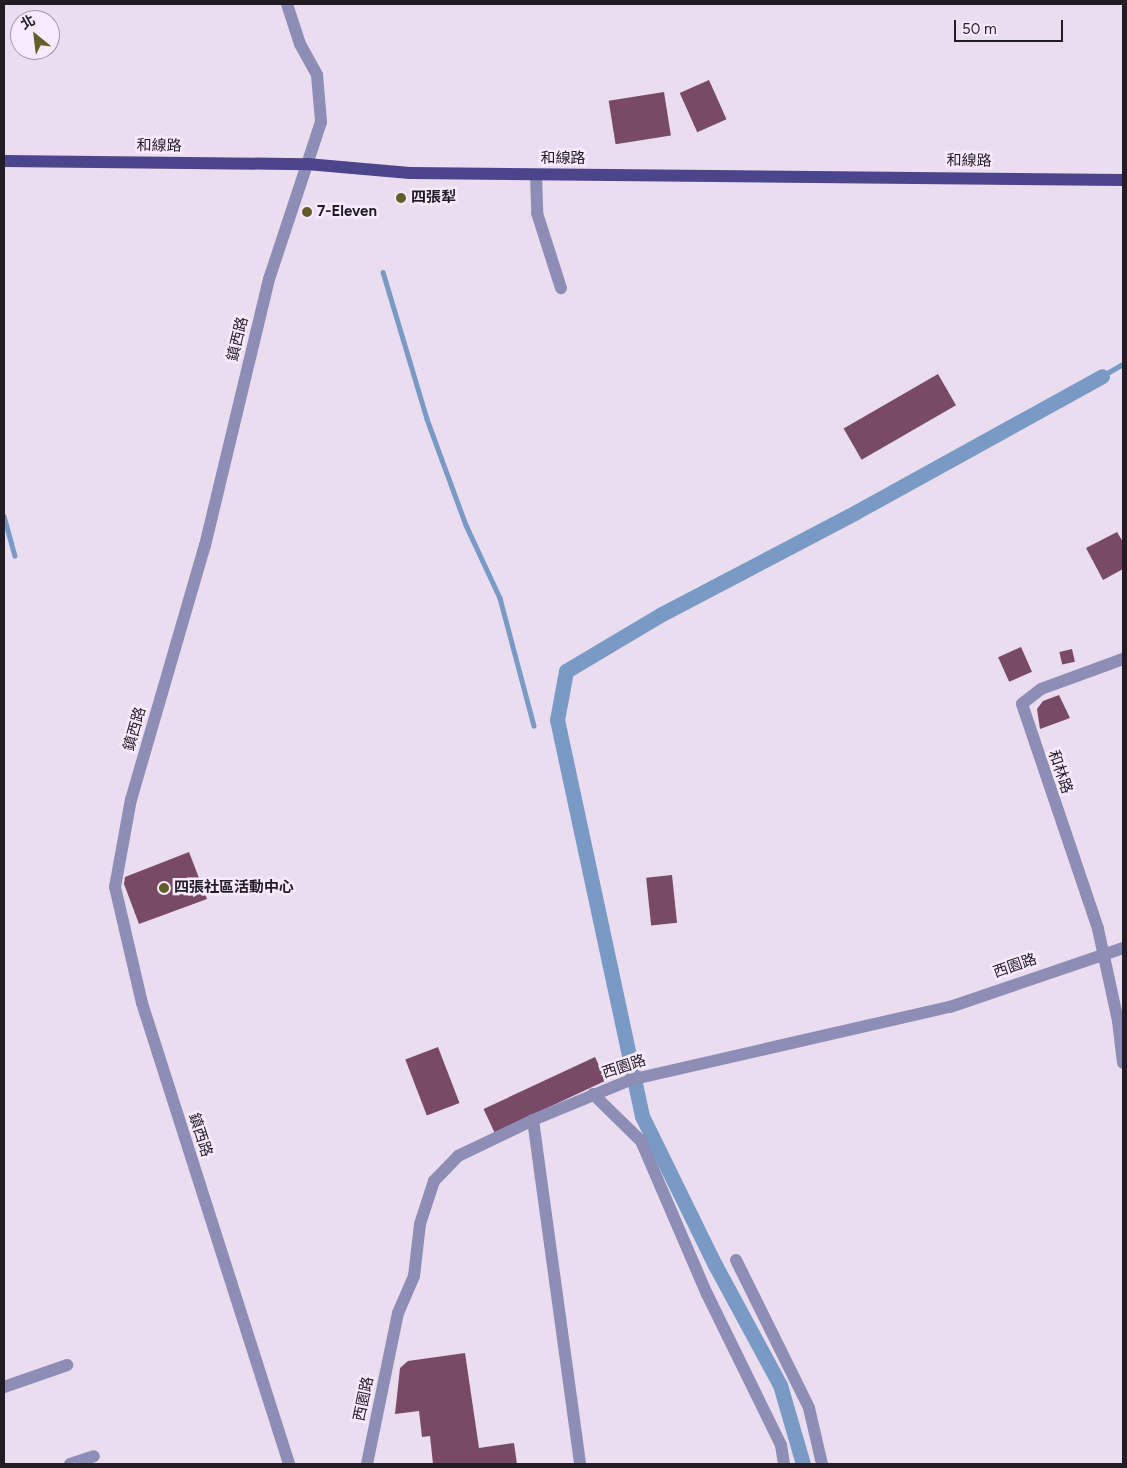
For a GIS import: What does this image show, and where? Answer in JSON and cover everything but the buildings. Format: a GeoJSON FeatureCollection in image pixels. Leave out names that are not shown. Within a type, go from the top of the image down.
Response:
{"type":"FeatureCollection","features":[{"type":"Feature","properties":{"kind":"main road","name":"和線路"},"geometry":{"type":"LineString","coordinates":[[4,161],[307,164],[410,174],[1123,180]]}},
{"type":"Feature","properties":{"kind":"street","name":"鎮西路"},"geometry":{"type":"LineString","coordinates":[[287,4],[300,44],[317,75],[321,122],[269,279],[205,545],[132,799],[115,887],[142,1003],[289,1464]]}},
{"type":"Feature","properties":{"kind":"street"},"geometry":{"type":"LineString","coordinates":[[536,175],[537,213],[561,288]]}},
{"type":"Feature","properties":{"kind":"street","name":"和林路"},"geometry":{"type":"LineString","coordinates":[[1105,955],[1022,704],[1041,689],[1123,659]]}},
{"type":"Feature","properties":{"kind":"street","name":"西園路"},"geometry":{"type":"LineString","coordinates":[[366,1464],[398,1313],[414,1276],[420,1224],[434,1181],[458,1156],[533,1120],[630,1080],[950,1006],[1031,977],[1123,948]]}},
{"type":"Feature","properties":{"kind":"street"},"geometry":{"type":"LineString","coordinates":[[1105,955],[1123,1063]]}},
{"type":"Feature","properties":{"kind":"street"},"geometry":{"type":"LineString","coordinates":[[593,1094],[641,1141],[707,1294],[781,1445],[784,1464]]}},
{"type":"Feature","properties":{"kind":"street"},"geometry":{"type":"LineString","coordinates":[[533,1120],[580,1464]]}},
{"type":"Feature","properties":{"kind":"street"},"geometry":{"type":"LineString","coordinates":[[736,1260],[809,1408],[822,1464]]}},
{"type":"Feature","properties":{"kind":"street"},"geometry":{"type":"LineString","coordinates":[[4,1387],[67,1365]]}},
{"type":"Feature","properties":{"kind":"street"},"geometry":{"type":"LineString","coordinates":[[70,1464],[94,1456]]}},
{"type":"Feature","properties":{"kind":"waterway"},"geometry":{"type":"LineString","coordinates":[[383,272],[427,419],[466,525],[500,598],[534,726]]}},
{"type":"Feature","properties":{"kind":"waterway"},"geometry":{"type":"LineString","coordinates":[[1102,376],[1123,364]]}},
{"type":"Feature","properties":{"kind":"waterway"},"geometry":{"type":"LineString","coordinates":[[803,1464],[780,1385],[715,1265],[642,1116],[557,720],[566,671],[660,615],[856,512],[1102,376]]}},
{"type":"Feature","properties":{"kind":"waterway"},"geometry":{"type":"LineString","coordinates":[[4,516],[15,556]]}},
{"type":"Feature","properties":{"kind":"place","name":"四張犁"},"geometry":{"type":"Point","coordinates":[401,198]}},
{"type":"Feature","properties":{"kind":"place","name":"7-Eleven"},"geometry":{"type":"Point","coordinates":[307,212]}},
{"type":"Feature","properties":{"kind":"place","name":"四張社區活動中心"},"geometry":{"type":"Point","coordinates":[164,888]}}]}
